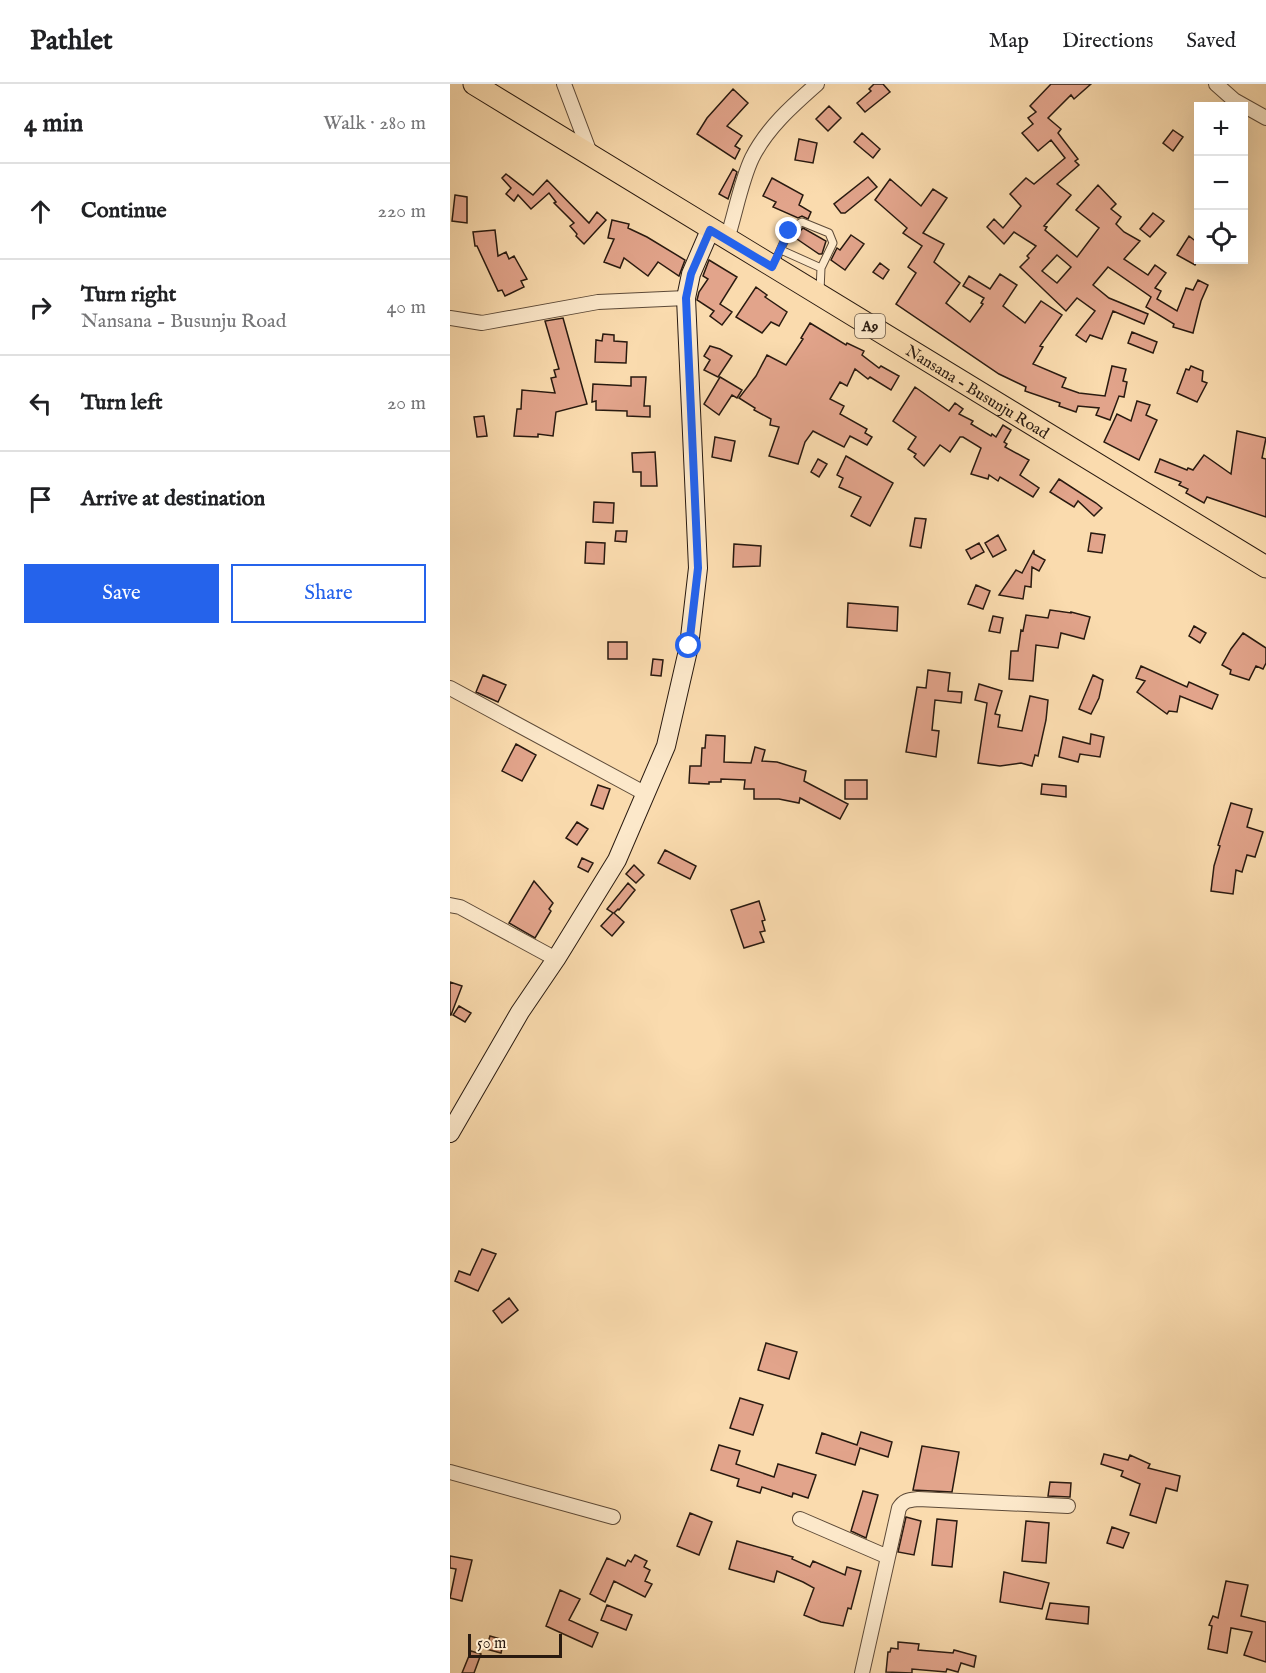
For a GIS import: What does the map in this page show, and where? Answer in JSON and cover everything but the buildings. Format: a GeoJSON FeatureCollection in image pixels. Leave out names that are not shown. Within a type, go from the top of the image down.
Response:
{"type":"FeatureCollection","features":[{"type":"Feature","properties":{"kind":"main road","name":"Nansana - Busunju Road"},"geometry":{"type":"LineString","coordinates":[[474,84],[590,153],[719,235],[777,258],[822,297],[1266,567]]}},
{"type":"Feature","properties":{"kind":"street"},"geometry":{"type":"LineString","coordinates":[[564,84],[590,153]]}},
{"type":"Feature","properties":{"kind":"street"},"geometry":{"type":"LineString","coordinates":[[450,1133],[520,1012],[556,959],[617,860],[666,746],[678,700],[694,619],[698,568],[686,298],[691,274],[719,235],[751,161],[762,142],[782,116],[817,84]]}},
{"type":"Feature","properties":{"kind":"street"},"geometry":{"type":"LineString","coordinates":[[1216,84],[1234,100],[1266,118]]}},
{"type":"Feature","properties":{"kind":"street"},"geometry":{"type":"LineString","coordinates":[[450,318],[483,322],[598,302],[686,298]]}},
{"type":"Feature","properties":{"kind":"street"},"geometry":{"type":"LineString","coordinates":[[450,688],[646,794]]}},
{"type":"Feature","properties":{"kind":"street"},"geometry":{"type":"LineString","coordinates":[[450,905],[460,907],[556,959]]}},
{"type":"Feature","properties":{"kind":"street"},"geometry":{"type":"LineString","coordinates":[[450,1472],[613,1517]]}},
{"type":"Feature","properties":{"kind":"street"},"geometry":{"type":"LineString","coordinates":[[862,1673],[899,1508],[903,1503],[909,1500],[1068,1506]]}},
{"type":"Feature","properties":{"kind":"street"},"geometry":{"type":"LineString","coordinates":[[800,1519],[888,1557]]}},
{"type":"Feature","properties":{"kind":"lane"},"geometry":{"type":"LineString","coordinates":[[821,268],[777,258],[789,231],[802,222],[829,233],[833,243],[821,268],[819,284],[822,297]]}},
{"type":"Feature","properties":{"kind":"route"},"geometry":{"type":"LineString","coordinates":[[689,646],[694,619],[698,568],[686,298],[691,274],[710,230],[772,267],[789,231]]}}]}
